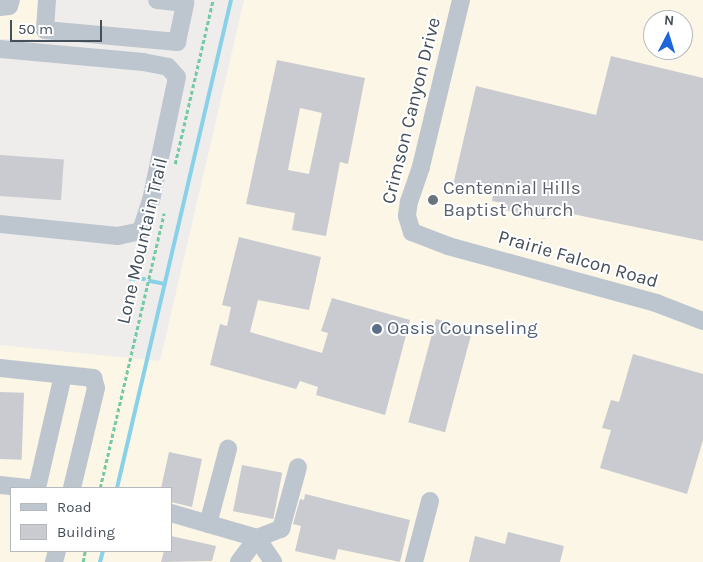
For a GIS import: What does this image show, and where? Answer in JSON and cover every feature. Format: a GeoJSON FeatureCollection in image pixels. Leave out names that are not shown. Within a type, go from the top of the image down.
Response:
{"type":"FeatureCollection","features":[{"type":"Feature","properties":{"kind":"street"},"geometry":{"type":"LineString","coordinates":[[0,7],[9,6],[11,0]]}},
{"type":"Feature","properties":{"kind":"street"},"geometry":{"type":"LineString","coordinates":[[47,0],[45,30],[177,42],[185,3],[157,0]]}},
{"type":"Feature","properties":{"kind":"street","name":"Crimson Canyon Drive"},"geometry":{"type":"LineString","coordinates":[[412,232],[407,216],[409,201],[421,167],[461,0]]}},
{"type":"Feature","properties":{"kind":"street"},"geometry":{"type":"LineString","coordinates":[[0,49],[143,62],[168,67],[177,77],[151,200],[141,231],[118,236],[0,224]]}},
{"type":"Feature","properties":{"kind":"street","name":"Prairie Falcon Road"},"geometry":{"type":"LineString","coordinates":[[412,232],[448,246],[656,303],[703,321]]}},
{"type":"Feature","properties":{"kind":"street"},"geometry":{"type":"LineString","coordinates":[[0,368],[93,378],[96,388],[72,487]]}},
{"type":"Feature","properties":{"kind":"street"},"geometry":{"type":"LineString","coordinates":[[38,487],[64,375]]}},
{"type":"Feature","properties":{"kind":"street"},"geometry":{"type":"LineString","coordinates":[[208,524],[228,448]]}},
{"type":"Feature","properties":{"kind":"street"},"geometry":{"type":"LineString","coordinates":[[240,562],[257,538],[281,529],[298,467]]}},
{"type":"Feature","properties":{"kind":"street"},"geometry":{"type":"LineString","coordinates":[[0,485],[20,487]]}},
{"type":"Feature","properties":{"kind":"street"},"geometry":{"type":"LineString","coordinates":[[414,562],[430,501]]}},
{"type":"Feature","properties":{"kind":"street"},"geometry":{"type":"LineString","coordinates":[[172,513],[257,538],[272,562]]}},
{"type":"Feature","properties":{"kind":"path","name":"Lone Mountain Trail"},"geometry":{"type":"LineString","coordinates":[[173,172],[214,0]]}},
{"type":"Feature","properties":{"kind":"path","name":"Lone Mountain Trail"},"geometry":{"type":"LineString","coordinates":[[100,487],[164,210]]}},
{"type":"Feature","properties":{"kind":"shaded area"},"geometry":{"type":"Polygon","coordinates":[[[0,0],[47,0],[47,39],[0,39],[0,0]]]}},
{"type":"Feature","properties":{"kind":"shaded area"},"geometry":{"type":"Polygon","coordinates":[[[244,0],[703,0],[703,562],[0,562],[0,345],[160,361],[244,0]]]}},
{"type":"Feature","properties":{"kind":"building"},"geometry":{"type":"Polygon","coordinates":[[[611,56],[703,78],[703,241],[558,211],[557,216],[546,214],[545,219],[505,210],[507,204],[492,201],[493,194],[453,185],[476,86],[596,115],[611,56]]]}},
{"type":"Feature","properties":{"kind":"building"},"geometry":{"type":"Polygon","coordinates":[[[277,60],[365,78],[348,164],[340,162],[326,236],[292,230],[295,213],[246,204],[277,60]],[[300,108],[288,170],[309,174],[322,113],[300,108]]]}},
{"type":"Feature","properties":{"kind":"building"},"geometry":{"type":"Polygon","coordinates":[[[0,155],[64,159],[61,200],[0,196],[0,155]]]}},
{"type":"Feature","properties":{"kind":"building"},"geometry":{"type":"Polygon","coordinates":[[[239,237],[321,257],[309,310],[258,300],[250,332],[322,353],[328,333],[321,331],[332,298],[410,320],[385,415],[316,395],[318,387],[300,381],[296,389],[210,365],[220,324],[227,326],[231,307],[222,305],[239,237]]]}},
{"type":"Feature","properties":{"kind":"building"},"geometry":{"type":"Polygon","coordinates":[[[436,319],[473,329],[445,432],[408,422],[436,319]]]}},
{"type":"Feature","properties":{"kind":"building"},"geometry":{"type":"Polygon","coordinates":[[[633,354],[703,374],[703,440],[687,494],[600,468],[611,430],[602,428],[611,400],[619,402],[633,354]]]}},
{"type":"Feature","properties":{"kind":"building"},"geometry":{"type":"Polygon","coordinates":[[[0,392],[24,393],[22,460],[0,459],[0,392]]]}},
{"type":"Feature","properties":{"kind":"building"},"geometry":{"type":"Polygon","coordinates":[[[169,452],[202,459],[192,507],[172,502],[172,487],[161,487],[169,452]]]}},
{"type":"Feature","properties":{"kind":"building"},"geometry":{"type":"Polygon","coordinates":[[[242,465],[282,473],[273,519],[233,511],[242,465]]]}},
{"type":"Feature","properties":{"kind":"building"},"geometry":{"type":"Polygon","coordinates":[[[305,494],[410,520],[400,562],[338,549],[335,560],[295,551],[301,526],[293,524],[300,499],[304,500],[305,494]]]}},
{"type":"Feature","properties":{"kind":"building"},"geometry":{"type":"Polygon","coordinates":[[[508,532],[564,546],[560,562],[469,562],[475,536],[505,544],[508,532]]]}},
{"type":"Feature","properties":{"kind":"building"},"geometry":{"type":"Polygon","coordinates":[[[172,536],[216,546],[212,561],[161,562],[164,552],[172,552],[172,536]]]}},
{"type":"Feature","properties":{"kind":"waterway"},"geometry":{"type":"LineString","coordinates":[[117,487],[231,0]]}},
{"type":"Feature","properties":{"kind":"waterway"},"geometry":{"type":"LineString","coordinates":[[131,279],[144,279]]}},
{"type":"Feature","properties":{"kind":"waterway"},"geometry":{"type":"LineString","coordinates":[[150,281],[165,284]]}},
{"type":"Feature","properties":{"kind":"waterway"},"geometry":{"type":"LineString","coordinates":[[100,562],[103,552]]}},
{"type":"Feature","properties":{"kind":"place","name":"Centennial Hills Baptist Church"},"geometry":{"type":"Point","coordinates":[433,200]}},
{"type":"Feature","properties":{"kind":"place","name":"Oasis Counseling"},"geometry":{"type":"Point","coordinates":[377,329]}}]}
